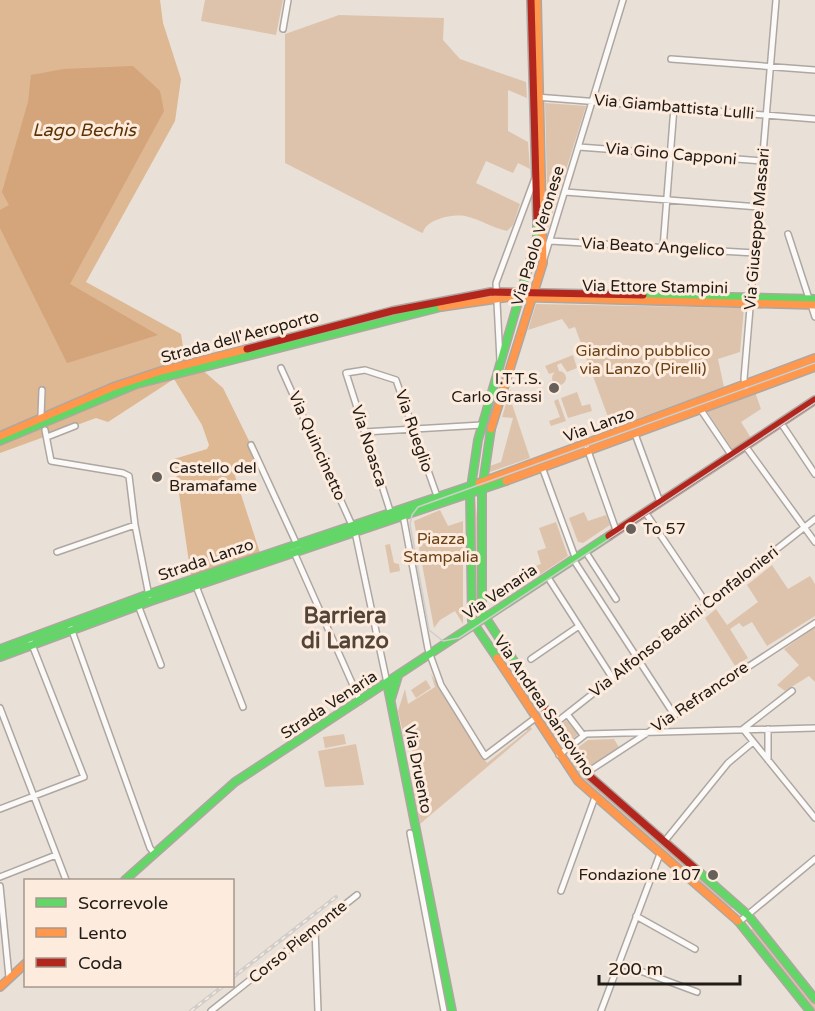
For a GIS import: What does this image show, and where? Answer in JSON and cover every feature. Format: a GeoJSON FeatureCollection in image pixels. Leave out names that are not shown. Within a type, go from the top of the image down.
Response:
{"type":"FeatureCollection","features":[{"type":"Feature","properties":{"kind":"main road"},"geometry":{"type":"LineString","coordinates":[[531,0],[543,262]]}},
{"type":"Feature","properties":{"kind":"main road"},"geometry":{"type":"LineString","coordinates":[[536,97],[537,0]]}},
{"type":"Feature","properties":{"kind":"main road","name":"Via Paolo Veronese"},"geometry":{"type":"LineString","coordinates":[[472,485],[482,425],[534,253],[537,232],[536,97]]}},
{"type":"Feature","properties":{"kind":"main road","name":"Via Paolo Veronese"},"geometry":{"type":"LineString","coordinates":[[482,486],[488,440],[543,262]]}},
{"type":"Feature","properties":{"kind":"main road","name":"Via Ettore Stampini"},"geometry":{"type":"LineString","coordinates":[[495,295],[812,302]]}},
{"type":"Feature","properties":{"kind":"main road","name":"Strada dell'Aeroporto"},"geometry":{"type":"LineString","coordinates":[[0,436],[113,387],[161,371],[383,314],[495,295]]}},
{"type":"Feature","properties":{"kind":"main road","name":"Strada dell'Aeroporto"},"geometry":{"type":"LineString","coordinates":[[0,441],[137,384],[365,324],[495,295]]}},
{"type":"Feature","properties":{"kind":"main road","name":"Via Lanzo"},"geometry":{"type":"LineString","coordinates":[[403,511],[437,496],[472,485],[482,486],[542,467],[744,384],[815,358]]}},
{"type":"Feature","properties":{"kind":"main road","name":"Via Lanzo"},"geometry":{"type":"LineString","coordinates":[[403,511],[470,494],[482,486],[587,448],[636,434],[815,367]]}},
{"type":"Feature","properties":{"kind":"main road","name":"Via Venaria"},"geometry":{"type":"LineString","coordinates":[[430,655],[815,400]]}},
{"type":"Feature","properties":{"kind":"main road"},"geometry":{"type":"LineString","coordinates":[[472,485],[470,494],[471,617],[474,627]]}},
{"type":"Feature","properties":{"kind":"main road"},"geometry":{"type":"LineString","coordinates":[[482,486],[482,612],[486,618]]}},
{"type":"Feature","properties":{"kind":"main road","name":"Strada Lanzo"},"geometry":{"type":"LineString","coordinates":[[0,649],[31,641],[150,597],[403,511]]}},
{"type":"Feature","properties":{"kind":"main road","name":"Strada Lanzo"},"geometry":{"type":"LineString","coordinates":[[71,626],[138,606],[150,597],[196,586],[295,548]]}},
{"type":"Feature","properties":{"kind":"main road","name":"Via Andrea Sansovino"},"geometry":{"type":"LineString","coordinates":[[486,618],[586,773],[748,915],[815,999]]}},
{"type":"Feature","properties":{"kind":"main road","name":"Via Andrea Sansovino"},"geometry":{"type":"LineString","coordinates":[[474,627],[575,778],[739,922],[810,1011]]}},
{"type":"Feature","properties":{"kind":"main road","name":"Strada Lanzo"},"geometry":{"type":"LineString","coordinates":[[0,657],[31,641]]}},
{"type":"Feature","properties":{"kind":"main road","name":"Strada Venaria"},"geometry":{"type":"LineString","coordinates":[[127,879],[235,782],[430,655]]}},
{"type":"Feature","properties":{"kind":"main road"},"geometry":{"type":"LineString","coordinates":[[391,701],[398,676]]}},
{"type":"Feature","properties":{"kind":"main road","name":"Via Druento"},"geometry":{"type":"LineString","coordinates":[[387,683],[452,1011]]}},
{"type":"Feature","properties":{"kind":"main road"},"geometry":{"type":"LineString","coordinates":[[0,987],[24,965]]}},
{"type":"Feature","properties":{"kind":"street"},"geometry":{"type":"LineString","coordinates":[[282,29],[288,0]]}},
{"type":"Feature","properties":{"kind":"street","name":"Via Paolo Veronese"},"geometry":{"type":"LineString","coordinates":[[543,262],[623,0]]}},
{"type":"Feature","properties":{"kind":"street","name":"Via Giuseppe Massari"},"geometry":{"type":"LineString","coordinates":[[747,392],[744,384],[776,0]]}},
{"type":"Feature","properties":{"kind":"street"},"geometry":{"type":"LineString","coordinates":[[671,59],[815,70]]}},
{"type":"Feature","properties":{"kind":"street","name":"Via Giambattista Lulli"},"geometry":{"type":"LineString","coordinates":[[536,97],[815,118]]}},
{"type":"Feature","properties":{"kind":"street"},"geometry":{"type":"LineString","coordinates":[[663,248],[674,107]]}},
{"type":"Feature","properties":{"kind":"street","name":"Via Gino Capponi"},"geometry":{"type":"LineString","coordinates":[[579,147],[763,162]]}},
{"type":"Feature","properties":{"kind":"street"},"geometry":{"type":"LineString","coordinates":[[501,366],[495,295],[504,255],[536,177]]}},
{"type":"Feature","properties":{"kind":"street"},"geometry":{"type":"LineString","coordinates":[[565,192],[759,207]]}},
{"type":"Feature","properties":{"kind":"street"},"geometry":{"type":"LineString","coordinates":[[788,234],[815,317]]}},
{"type":"Feature","properties":{"kind":"street","name":"Via Beato Angelico"},"geometry":{"type":"LineString","coordinates":[[550,241],[755,253]]}},
{"type":"Feature","properties":{"kind":"street","name":"Via Quincinetto"},"geometry":{"type":"LineString","coordinates":[[282,368],[353,528]]}},
{"type":"Feature","properties":{"kind":"street","name":"Via Rueglio"},"geometry":{"type":"LineString","coordinates":[[346,373],[365,370],[396,380],[437,496]]}},
{"type":"Feature","properties":{"kind":"street","name":"Via Noasca"},"geometry":{"type":"LineString","coordinates":[[346,373],[392,515]]}},
{"type":"Feature","properties":{"kind":"street"},"geometry":{"type":"LineString","coordinates":[[41,416],[42,390]]}},
{"type":"Feature","properties":{"kind":"street"},"geometry":{"type":"LineString","coordinates":[[701,410],[732,456]]}},
{"type":"Feature","properties":{"kind":"street"},"geometry":{"type":"LineString","coordinates":[[781,423],[815,474]]}},
{"type":"Feature","properties":{"kind":"street"},"geometry":{"type":"LineString","coordinates":[[364,432],[482,425]]}},
{"type":"Feature","properties":{"kind":"street"},"geometry":{"type":"LineString","coordinates":[[47,437],[75,426]]}},
{"type":"Feature","properties":{"kind":"street"},"geometry":{"type":"LineString","coordinates":[[45,430],[51,461],[123,472],[129,476],[135,525],[150,597]]}},
{"type":"Feature","properties":{"kind":"street"},"geometry":{"type":"LineString","coordinates":[[636,434],[660,502]]}},
{"type":"Feature","properties":{"kind":"street"},"geometry":{"type":"LineString","coordinates":[[251,445],[360,701]]}},
{"type":"Feature","properties":{"kind":"street"},"geometry":{"type":"LineString","coordinates":[[746,447],[815,542]]}},
{"type":"Feature","properties":{"kind":"street"},"geometry":{"type":"LineString","coordinates":[[587,448],[616,530]]}},
{"type":"Feature","properties":{"kind":"street"},"geometry":{"type":"LineString","coordinates":[[542,467],[574,558],[673,714]]}},
{"type":"Feature","properties":{"kind":"street"},"geometry":{"type":"LineString","coordinates":[[403,511],[430,655],[441,685],[485,756],[534,719]]}},
{"type":"Feature","properties":{"kind":"street"},"geometry":{"type":"LineString","coordinates":[[645,512],[707,604]]}},
{"type":"Feature","properties":{"kind":"street","name":"Via Alfonso Badini Confalonieri"},"geometry":{"type":"LineString","coordinates":[[553,725],[815,519]]}},
{"type":"Feature","properties":{"kind":"street"},"geometry":{"type":"LineString","coordinates":[[57,552],[135,525]]}},
{"type":"Feature","properties":{"kind":"street","name":"Via Druento"},"geometry":{"type":"LineString","coordinates":[[353,528],[387,683]]}},
{"type":"Feature","properties":{"kind":"street"},"geometry":{"type":"LineString","coordinates":[[585,551],[616,599]]}},
{"type":"Feature","properties":{"kind":"street"},"geometry":{"type":"LineString","coordinates":[[547,576],[613,679]]}},
{"type":"Feature","properties":{"kind":"street","name":"Strada Lanzo"},"geometry":{"type":"LineString","coordinates":[[196,586],[243,707]]}},
{"type":"Feature","properties":{"kind":"street"},"geometry":{"type":"LineString","coordinates":[[138,606],[161,665]]}},
{"type":"Feature","properties":{"kind":"street","name":"Via Refrancore"},"geometry":{"type":"LineString","coordinates":[[586,773],[815,622]]}},
{"type":"Feature","properties":{"kind":"street"},"geometry":{"type":"LineString","coordinates":[[71,626],[150,848],[155,854]]}},
{"type":"Feature","properties":{"kind":"street"},"geometry":{"type":"LineString","coordinates":[[531,659],[579,626]]}},
{"type":"Feature","properties":{"kind":"street"},"geometry":{"type":"LineString","coordinates":[[0,809],[84,777],[31,641]]}},
{"type":"Feature","properties":{"kind":"street"},"geometry":{"type":"LineString","coordinates":[[743,729],[792,691]]}},
{"type":"Feature","properties":{"kind":"street"},"geometry":{"type":"LineString","coordinates":[[0,708],[66,879]]}},
{"type":"Feature","properties":{"kind":"street"},"geometry":{"type":"LineString","coordinates":[[567,714],[583,735]]}},
{"type":"Feature","properties":{"kind":"street"},"geometry":{"type":"LineString","coordinates":[[664,720],[666,732]]}},
{"type":"Feature","properties":{"kind":"street"},"geometry":{"type":"LineString","coordinates":[[558,755],[583,735],[815,728]]}},
{"type":"Feature","properties":{"kind":"street"},"geometry":{"type":"LineString","coordinates":[[743,729],[815,818]]}},
{"type":"Feature","properties":{"kind":"street"},"geometry":{"type":"LineString","coordinates":[[768,729],[768,760]]}},
{"type":"Feature","properties":{"kind":"street"},"geometry":{"type":"LineString","coordinates":[[664,842],[728,763],[753,742]]}},
{"type":"Feature","properties":{"kind":"street","name":"Via Andrea Sansovino"},"geometry":{"type":"LineString","coordinates":[[561,891],[594,797]]}},
{"type":"Feature","properties":{"kind":"street","name":"Via Druento"},"geometry":{"type":"LineString","coordinates":[[410,833],[444,1011]]}},
{"type":"Feature","properties":{"kind":"street"},"geometry":{"type":"LineString","coordinates":[[602,1011],[660,854]]}},
{"type":"Feature","properties":{"kind":"street"},"geometry":{"type":"LineString","coordinates":[[0,877],[56,855]]}},
{"type":"Feature","properties":{"kind":"street"},"geometry":{"type":"LineString","coordinates":[[739,922],[815,859]]}},
{"type":"Feature","properties":{"kind":"street"},"geometry":{"type":"LineString","coordinates":[[0,886],[9,977]]}},
{"type":"Feature","properties":{"kind":"street","name":"Corso Piemonte"},"geometry":{"type":"LineString","coordinates":[[211,1011],[357,895]]}},
{"type":"Feature","properties":{"kind":"street"},"geometry":{"type":"LineString","coordinates":[[636,916],[695,949]]}},
{"type":"Feature","properties":{"kind":"street"},"geometry":{"type":"LineString","coordinates":[[315,929],[318,1011]]}},
{"type":"Feature","properties":{"kind":"street"},"geometry":{"type":"LineString","coordinates":[[619,963],[697,992]]}},
{"type":"Feature","properties":{"kind":"green space"},"geometry":{"type":"Polygon","coordinates":[[[205,0],[283,0],[276,35],[201,21],[205,0]]]}},
{"type":"Feature","properties":{"kind":"green space"},"geometry":{"type":"Polygon","coordinates":[[[339,15],[444,18],[443,40],[460,59],[526,82],[527,98],[508,90],[508,131],[528,142],[530,169],[518,163],[513,173],[486,161],[476,183],[520,204],[513,225],[507,231],[470,217],[460,216],[434,221],[425,228],[423,233],[285,163],[285,34],[339,15]]]}},
{"type":"Feature","properties":{"kind":"green space"},"geometry":{"type":"Polygon","coordinates":[[[545,103],[586,106],[548,228],[545,103]]]}},
{"type":"Feature","properties":{"kind":"green space","name":"Giardino pubblico via Lanzo (Pirelli)"},"geometry":{"type":"Polygon","coordinates":[[[536,304],[744,308],[740,352],[718,359],[724,387],[612,428],[575,327],[569,329],[562,319],[528,330],[536,304]]]}},
{"type":"Feature","properties":{"kind":"green space"},"geometry":{"type":"Polygon","coordinates":[[[573,355],[577,368],[567,372],[561,363],[557,365],[559,371],[549,374],[545,366],[573,355]]]}},
{"type":"Feature","properties":{"kind":"green space"},"geometry":{"type":"Polygon","coordinates":[[[559,371],[564,373],[566,378],[564,383],[559,385],[554,383],[552,378],[554,373],[559,371]]]}},
{"type":"Feature","properties":{"kind":"green space"},"geometry":{"type":"Polygon","coordinates":[[[511,388],[510,398],[530,458],[490,472],[490,466],[501,462],[513,418],[502,417],[511,388]]]}},
{"type":"Feature","properties":{"kind":"green space"},"geometry":{"type":"Polygon","coordinates":[[[577,392],[582,406],[590,404],[592,411],[568,418],[561,398],[577,392]]]}},
{"type":"Feature","properties":{"kind":"green space"},"geometry":{"type":"Polygon","coordinates":[[[755,392],[761,409],[741,422],[751,438],[733,450],[706,410],[755,392]]]}},
{"type":"Feature","properties":{"kind":"green space"},"geometry":{"type":"Polygon","coordinates":[[[558,399],[566,421],[551,426],[549,421],[560,417],[554,401],[558,399]]]}},
{"type":"Feature","properties":{"kind":"green space"},"geometry":{"type":"Polygon","coordinates":[[[475,495],[479,540],[478,614],[475,617],[472,497],[475,495]]]}},
{"type":"Feature","properties":{"kind":"green space","name":"Piazza Stampalia"},"geometry":{"type":"Polygon","coordinates":[[[440,510],[448,526],[463,521],[463,624],[455,611],[440,620],[434,628],[414,521],[440,510]]]}},
{"type":"Feature","properties":{"kind":"green space"},"geometry":{"type":"Polygon","coordinates":[[[584,512],[588,521],[606,515],[610,525],[583,543],[578,542],[569,518],[584,512]]]}},
{"type":"Feature","properties":{"kind":"green space"},"geometry":{"type":"Polygon","coordinates":[[[556,522],[568,556],[538,576],[532,567],[541,564],[537,551],[546,548],[539,528],[556,522]]]}},
{"type":"Feature","properties":{"kind":"green space"},"geometry":{"type":"Polygon","coordinates":[[[390,544],[394,563],[399,564],[400,571],[390,573],[385,545],[390,544]]]}},
{"type":"Feature","properties":{"kind":"green space"},"geometry":{"type":"Polygon","coordinates":[[[772,565],[788,589],[810,576],[815,584],[815,616],[767,646],[752,622],[743,627],[739,623],[730,629],[748,658],[735,666],[705,618],[716,609],[727,625],[758,602],[747,585],[772,565]]]}},
{"type":"Feature","properties":{"kind":"green space"},"geometry":{"type":"Polygon","coordinates":[[[815,627],[815,682],[809,676],[785,691],[777,685],[799,665],[784,649],[815,627]]]}},
{"type":"Feature","properties":{"kind":"green space"},"geometry":{"type":"Polygon","coordinates":[[[486,633],[558,739],[553,743],[483,635],[486,633]]]}},
{"type":"Feature","properties":{"kind":"green space"},"geometry":{"type":"Polygon","coordinates":[[[431,674],[487,763],[527,731],[525,727],[529,725],[532,729],[420,824],[413,786],[418,785],[411,745],[406,746],[398,711],[405,689],[408,704],[435,687],[431,674]]]}},
{"type":"Feature","properties":{"kind":"green space"},"geometry":{"type":"Polygon","coordinates":[[[426,680],[431,688],[416,698],[411,690],[426,680]]]}},
{"type":"Feature","properties":{"kind":"green space"},"geometry":{"type":"Polygon","coordinates":[[[566,720],[578,734],[571,741],[560,726],[566,720]]]}},
{"type":"Feature","properties":{"kind":"green space"},"geometry":{"type":"Polygon","coordinates":[[[344,734],[346,744],[325,748],[323,737],[344,734]]]}},
{"type":"Feature","properties":{"kind":"green space"},"geometry":{"type":"Polygon","coordinates":[[[614,739],[620,749],[589,768],[576,749],[588,740],[614,739]]]}},
{"type":"Feature","properties":{"kind":"green space"},"geometry":{"type":"Polygon","coordinates":[[[356,744],[364,785],[325,787],[318,751],[356,744]]]}},
{"type":"Feature","properties":{"kind":"green space"},"geometry":{"type":"Polygon","coordinates":[[[573,761],[588,780],[734,907],[731,909],[582,784],[568,765],[573,761]]]}},
{"type":"Feature","properties":{"kind":"green space"},"geometry":{"type":"Polygon","coordinates":[[[754,928],[815,1004],[815,1011],[749,931],[754,928]]]}},
{"type":"Feature","properties":{"kind":"shaded area"},"geometry":{"type":"Polygon","coordinates":[[[0,0],[160,0],[163,23],[181,79],[175,121],[86,282],[181,334],[184,354],[223,388],[258,459],[235,476],[261,556],[191,576],[174,459],[207,449],[209,445],[202,425],[174,379],[108,422],[96,418],[0,453],[0,0]]]}},
{"type":"Feature","properties":{"kind":"water","name":"Lago Bechis"},"geometry":{"type":"Polygon","coordinates":[[[133,66],[160,91],[164,111],[70,284],[158,335],[67,363],[0,228],[0,210],[9,205],[2,192],[28,102],[31,75],[64,69],[133,66]]]}},
{"type":"Feature","properties":{"kind":"tram line"},"geometry":{"type":"LineString","coordinates":[[815,363],[418,507],[412,515],[410,524],[429,630],[443,641],[459,638],[815,403]]}},
{"type":"Feature","properties":{"kind":"railway"},"geometry":{"type":"LineString","coordinates":[[234,976],[336,897]]}},
{"type":"Feature","properties":{"kind":"railway"},"geometry":{"type":"LineString","coordinates":[[191,1011],[222,987]]}},
{"type":"Feature","properties":{"kind":"traffic: fast"},"geometry":{"type":"LineString","coordinates":[[497,658],[472,621],[470,494],[478,440],[537,237],[537,220]]}},
{"type":"Feature","properties":{"kind":"traffic: fast"},"geometry":{"type":"LineString","coordinates":[[643,295],[815,299]]}},
{"type":"Feature","properties":{"kind":"traffic: fast"},"geometry":{"type":"LineString","coordinates":[[0,441],[137,384],[441,307]]}},
{"type":"Feature","properties":{"kind":"traffic: fast"},"geometry":{"type":"LineString","coordinates":[[491,429],[482,490],[482,612],[540,701]]}},
{"type":"Feature","properties":{"kind":"traffic: fast"},"geometry":{"type":"LineString","coordinates":[[0,657],[151,601],[506,481]]}},
{"type":"Feature","properties":{"kind":"traffic: fast"},"geometry":{"type":"LineString","coordinates":[[0,649],[149,594],[479,483]]}},
{"type":"Feature","properties":{"kind":"traffic: fast"},"geometry":{"type":"LineString","coordinates":[[126,879],[235,782],[609,536]]}},
{"type":"Feature","properties":{"kind":"traffic: fast"},"geometry":{"type":"LineString","coordinates":[[391,699],[398,676]]}},
{"type":"Feature","properties":{"kind":"traffic: fast"},"geometry":{"type":"LineString","coordinates":[[387,683],[452,1011]]}},
{"type":"Feature","properties":{"kind":"traffic: fast"},"geometry":{"type":"LineString","coordinates":[[698,871],[748,915],[815,999]]}},
{"type":"Feature","properties":{"kind":"traffic: fast"},"geometry":{"type":"LineString","coordinates":[[738,921],[810,1011]]}},
{"type":"Feature","properties":{"kind":"traffic: slow"},"geometry":{"type":"LineString","coordinates":[[491,429],[543,263],[537,0]]}},
{"type":"Feature","properties":{"kind":"traffic: slow"},"geometry":{"type":"LineString","coordinates":[[441,307],[510,297],[815,305]]}},
{"type":"Feature","properties":{"kind":"traffic: slow"},"geometry":{"type":"LineString","coordinates":[[0,436],[113,387],[161,371],[247,349]]}},
{"type":"Feature","properties":{"kind":"traffic: slow"},"geometry":{"type":"LineString","coordinates":[[479,483],[815,358]]}},
{"type":"Feature","properties":{"kind":"traffic: slow"},"geometry":{"type":"LineString","coordinates":[[506,481],[815,367]]}},
{"type":"Feature","properties":{"kind":"traffic: slow"},"geometry":{"type":"LineString","coordinates":[[497,658],[578,781],[738,921]]}},
{"type":"Feature","properties":{"kind":"traffic: slow"},"geometry":{"type":"LineString","coordinates":[[0,987],[24,965]]}},
{"type":"Feature","properties":{"kind":"traffic: jam"},"geometry":{"type":"LineString","coordinates":[[531,0],[537,220]]}},
{"type":"Feature","properties":{"kind":"traffic: jam"},"geometry":{"type":"LineString","coordinates":[[247,349],[392,311],[491,292],[643,295]]}},
{"type":"Feature","properties":{"kind":"traffic: jam"},"geometry":{"type":"LineString","coordinates":[[609,536],[815,400]]}},
{"type":"Feature","properties":{"kind":"traffic: jam"},"geometry":{"type":"LineString","coordinates":[[540,701],[586,773],[698,871]]}},
{"type":"Feature","properties":{"kind":"place","name":"I.T.T.S. Carlo Grassi"},"geometry":{"type":"Point","coordinates":[554,388]}},
{"type":"Feature","properties":{"kind":"place","name":"Castello del Bramafame"},"geometry":{"type":"Point","coordinates":[157,477]}},
{"type":"Feature","properties":{"kind":"place","name":"To 57"},"geometry":{"type":"Point","coordinates":[631,529]}},
{"type":"Feature","properties":{"kind":"place","name":"Fondazione 107"},"geometry":{"type":"Point","coordinates":[713,875]}},
{"type":"Feature","properties":{"kind":"district","name":"Barriera di Lanzo"},"geometry":{"type":"Point","coordinates":[345,628]}}]}
